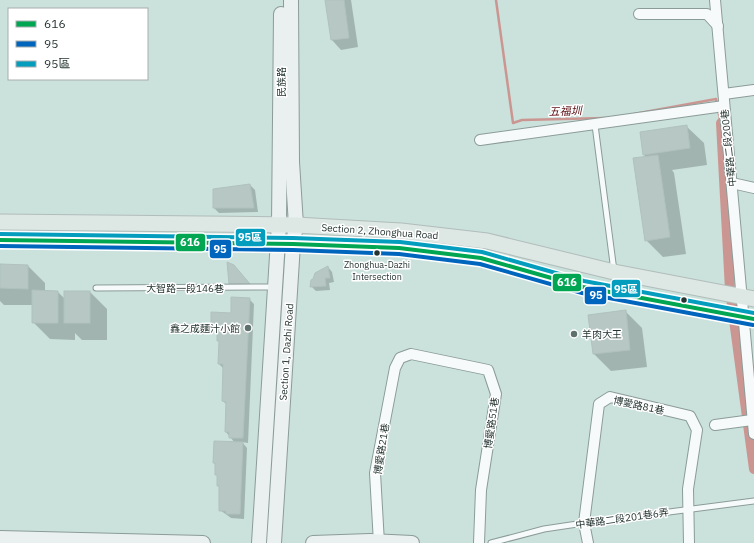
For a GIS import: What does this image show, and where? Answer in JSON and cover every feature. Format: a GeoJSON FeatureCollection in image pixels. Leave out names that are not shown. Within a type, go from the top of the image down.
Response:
{"type":"FeatureCollection","features":[{"type":"Feature","properties":{"kind":"main road","name":"Section 2, Zhonghua Road"},"geometry":{"type":"LineString","coordinates":[[0,222],[296,224],[401,230],[487,241],[614,272],[747,298]]}},
{"type":"Feature","properties":{"kind":"main road","name":"Section 2, Zhonghua Road"},"geometry":{"type":"LineString","coordinates":[[0,240],[293,244],[399,248],[481,258],[584,287],[748,318]]}},
{"type":"Feature","properties":{"kind":"street","name":"民族路"},"geometry":{"type":"LineString","coordinates":[[281,0],[286,163]]}},
{"type":"Feature","properties":{"kind":"street","name":"民族路"},"geometry":{"type":"LineString","coordinates":[[286,163],[291,0]]}},
{"type":"Feature","properties":{"kind":"street","name":"中華路二段200巷"},"geometry":{"type":"LineString","coordinates":[[715,0],[732,183],[747,298],[752,420],[754,434]]}},
{"type":"Feature","properties":{"kind":"street"},"geometry":{"type":"LineString","coordinates":[[639,14],[707,14],[718,26]]}},
{"type":"Feature","properties":{"kind":"street"},"geometry":{"type":"LineString","coordinates":[[724,94],[754,90]]}},
{"type":"Feature","properties":{"kind":"street"},"geometry":{"type":"LineString","coordinates":[[480,140],[724,106]]}},
{"type":"Feature","properties":{"kind":"street","name":"Section 1, Dazhi Road"},"geometry":{"type":"LineString","coordinates":[[259,543],[279,224],[286,163]]}},
{"type":"Feature","properties":{"kind":"street","name":"Section 1, Dazhi Road"},"geometry":{"type":"LineString","coordinates":[[274,543],[293,244],[296,224],[286,163]]}},
{"type":"Feature","properties":{"kind":"street"},"geometry":{"type":"LineString","coordinates":[[732,183],[754,188]]}},
{"type":"Feature","properties":{"kind":"street","name":"博愛路51巷"},"geometry":{"type":"LineString","coordinates":[[400,358],[410,354],[488,370],[496,394],[481,490],[479,543]]}},
{"type":"Feature","properties":{"kind":"street","name":"博愛路21巷"},"geometry":{"type":"LineString","coordinates":[[374,542],[375,473],[395,368],[400,358]]}},
{"type":"Feature","properties":{"kind":"street","name":"博愛路81巷"},"geometry":{"type":"LineString","coordinates":[[588,543],[584,523],[599,404],[610,397],[690,416],[697,430],[688,489],[689,543]]}},
{"type":"Feature","properties":{"kind":"street"},"geometry":{"type":"LineString","coordinates":[[715,425],[752,420]]}},
{"type":"Feature","properties":{"kind":"street"},"geometry":{"type":"LineString","coordinates":[[0,538],[203,543]]}},
{"type":"Feature","properties":{"kind":"street"},"geometry":{"type":"LineString","coordinates":[[313,543],[412,543]]}},
{"type":"Feature","properties":{"kind":"lane"},"geometry":{"type":"LineString","coordinates":[[595,125],[614,272]]}},
{"type":"Feature","properties":{"kind":"lane","name":"大智路一段146巷"},"geometry":{"type":"LineString","coordinates":[[96,288],[275,287]]}},
{"type":"Feature","properties":{"kind":"lane","name":"中華路二段201巷6弄"},"geometry":{"type":"LineString","coordinates":[[491,543],[544,530],[584,523],[754,501]]}},
{"type":"Feature","properties":{"kind":"building"},"geometry":{"type":"Polygon","coordinates":[[[325,0],[344,0],[349,38],[331,40],[325,0]]]}},
{"type":"Feature","properties":{"kind":"building"},"geometry":{"type":"Polygon","coordinates":[[[687,125],[690,148],[643,155],[640,132],[687,125]]]}},
{"type":"Feature","properties":{"kind":"building"},"geometry":{"type":"Polygon","coordinates":[[[658,155],[670,237],[645,241],[633,158],[658,155]]]}},
{"type":"Feature","properties":{"kind":"building"},"geometry":{"type":"Polygon","coordinates":[[[250,184],[254,208],[213,208],[213,189],[250,184]]]}},
{"type":"Feature","properties":{"kind":"building"},"geometry":{"type":"Polygon","coordinates":[[[227,262],[234,265],[250,284],[229,284],[227,262]]]}},
{"type":"Feature","properties":{"kind":"building"},"geometry":{"type":"Polygon","coordinates":[[[0,264],[28,265],[28,289],[0,288],[0,264]]]}},
{"type":"Feature","properties":{"kind":"building"},"geometry":{"type":"Polygon","coordinates":[[[328,266],[330,278],[325,278],[326,286],[310,287],[311,280],[313,279],[315,273],[328,266]]]}},
{"type":"Feature","properties":{"kind":"building"},"geometry":{"type":"Polygon","coordinates":[[[32,290],[58,291],[58,323],[32,323],[32,290]]]}},
{"type":"Feature","properties":{"kind":"building"},"geometry":{"type":"Polygon","coordinates":[[[64,291],[90,291],[90,323],[64,323],[64,291]]]}},
{"type":"Feature","properties":{"kind":"building"},"geometry":{"type":"Polygon","coordinates":[[[231,297],[250,298],[243,438],[229,438],[229,432],[225,432],[226,402],[222,401],[223,364],[218,364],[219,341],[217,341],[217,326],[211,326],[211,312],[231,313],[231,297]]]}},
{"type":"Feature","properties":{"kind":"building"},"geometry":{"type":"Polygon","coordinates":[[[626,310],[630,350],[593,354],[588,315],[626,310]]]}},
{"type":"Feature","properties":{"kind":"building"},"geometry":{"type":"Polygon","coordinates":[[[214,441],[243,442],[240,514],[226,514],[226,511],[219,511],[219,486],[217,486],[217,475],[215,475],[215,463],[213,463],[214,441]]]}},
{"type":"Feature","properties":{"kind":"waterway","name":"五福圳"},"geometry":{"type":"LineString","coordinates":[[496,0],[513,123],[522,120],[605,118]]}},
{"type":"Feature","properties":{"kind":"waterway","name":"五福圳"},"geometry":{"type":"LineString","coordinates":[[634,114],[716,99],[717,105]]}},
{"type":"Feature","properties":{"kind":"waterway","name":"五福圳"},"geometry":{"type":"LineString","coordinates":[[718,110],[721,123]]}},
{"type":"Feature","properties":{"kind":"waterway"},"geometry":{"type":"LineString","coordinates":[[721,123],[730,290],[754,469]]}},
{"type":"Feature","properties":{"kind":"transit line","name":"95區"},"geometry":{"type":"LineString","coordinates":[[0,234],[293,238],[400,242],[482,252],[584,281],[754,313]]}},
{"type":"Feature","properties":{"kind":"transit line","name":"616"},"geometry":{"type":"LineString","coordinates":[[0,240],[293,244],[399,248],[481,258],[583,287],[754,319]]}},
{"type":"Feature","properties":{"kind":"transit line","name":"95"},"geometry":{"type":"LineString","coordinates":[[0,246],[293,250],[399,254],[480,264],[582,293],[753,325]]}},
{"type":"Feature","properties":{"kind":"place","name":"Zhonghua-Dazhi Intersection"},"geometry":{"type":"Point","coordinates":[377,253]}},
{"type":"Feature","properties":{"kind":"place","name":"鑫之成麵汁小館"},"geometry":{"type":"Point","coordinates":[248,328]}},
{"type":"Feature","properties":{"kind":"place","name":"羊肉大王"},"geometry":{"type":"Point","coordinates":[574,334]}}]}
